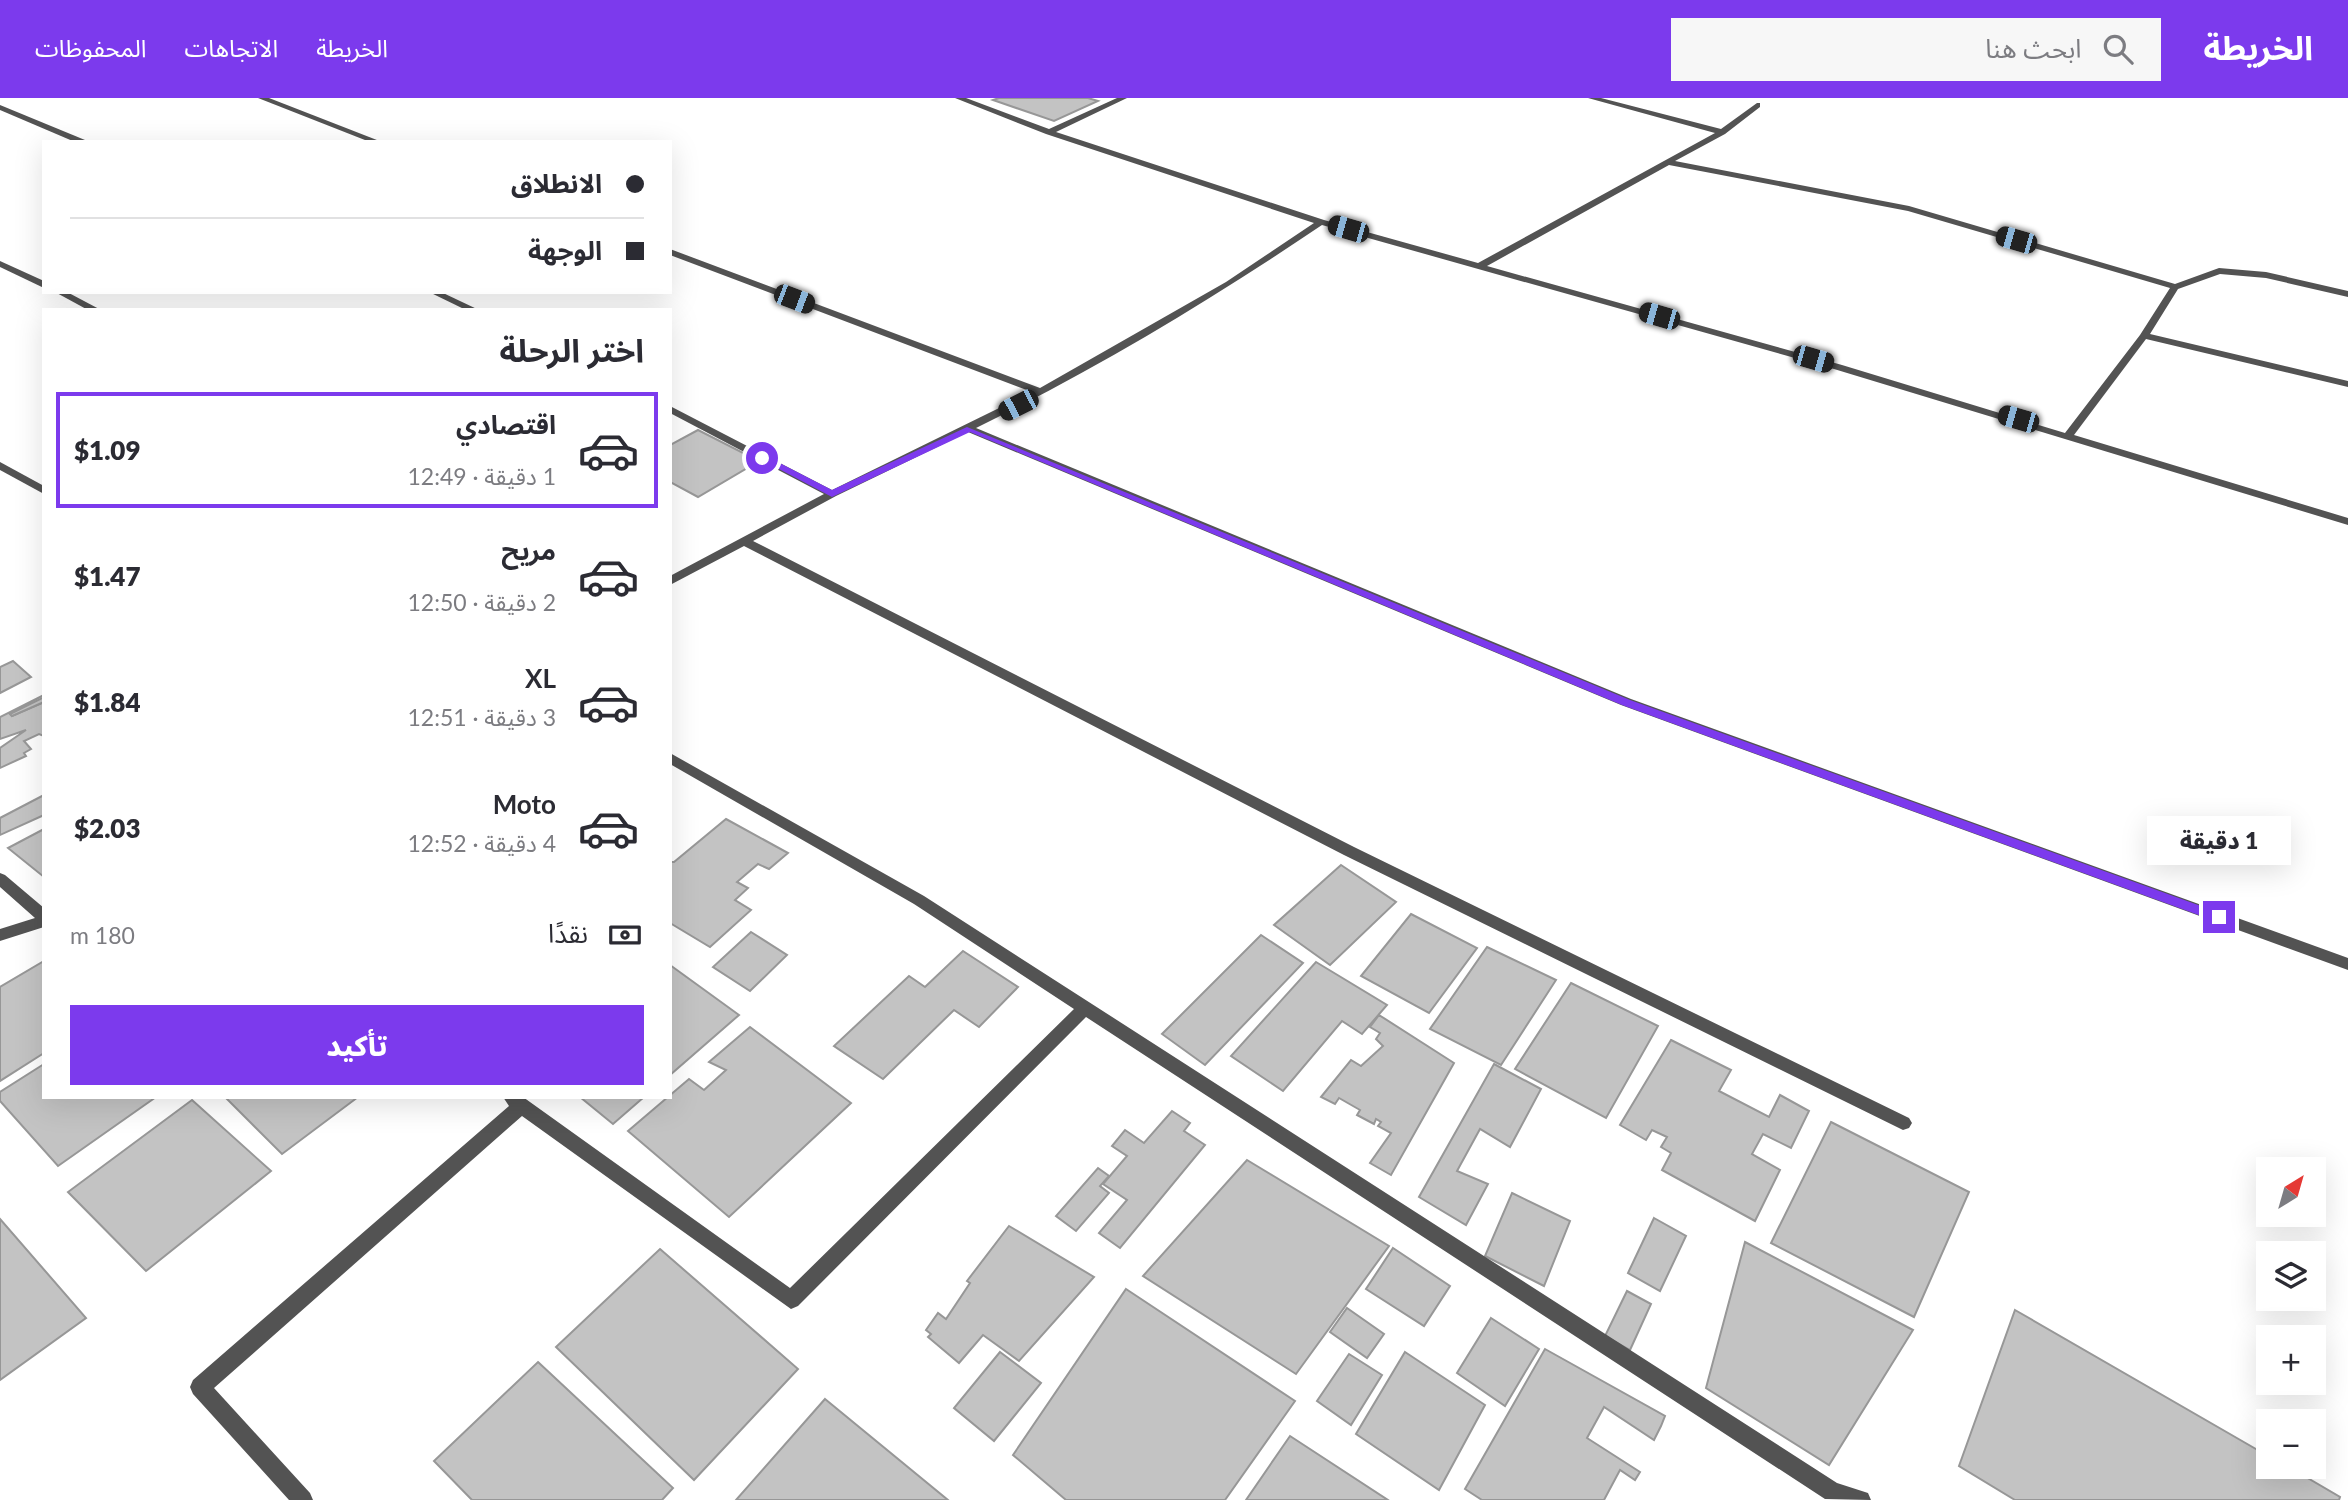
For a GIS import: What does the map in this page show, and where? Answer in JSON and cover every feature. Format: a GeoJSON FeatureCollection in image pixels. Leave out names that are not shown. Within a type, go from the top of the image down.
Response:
{"type":"FeatureCollection","features":[{"type":"Feature","properties":{"kind":"street"},"geometry":{"type":"LineString","coordinates":[[262,98],[373,140]]}},
{"type":"Feature","properties":{"kind":"street"},"geometry":{"type":"LineString","coordinates":[[958,98],[1049,132],[1321,222],[2069,435],[2348,522]]}},
{"type":"Feature","properties":{"kind":"street"},"geometry":{"type":"LineString","coordinates":[[1049,132],[1123,98]]}},
{"type":"Feature","properties":{"kind":"street"},"geometry":{"type":"LineString","coordinates":[[1592,98],[1722,132]]}},
{"type":"Feature","properties":{"kind":"street"},"geometry":{"type":"LineString","coordinates":[[1480,266],[1722,132],[1756,105]]}},
{"type":"Feature","properties":{"kind":"street"},"geometry":{"type":"LineString","coordinates":[[0,107],[77,140]]}},
{"type":"Feature","properties":{"kind":"street"},"geometry":{"type":"LineString","coordinates":[[1667,162],[1909,209],[2175,287],[2219,271],[2266,275],[2348,294]]}},
{"type":"Feature","properties":{"kind":"street"},"geometry":{"type":"LineString","coordinates":[[672,580],[832,494],[970,429],[1041,392],[1229,284],[1321,222]]}},
{"type":"Feature","properties":{"kind":"street"},"geometry":{"type":"LineString","coordinates":[[672,253],[1041,392]]}},
{"type":"Feature","properties":{"kind":"street"},"geometry":{"type":"LineString","coordinates":[[0,264],[42,284]]}},
{"type":"Feature","properties":{"kind":"street"},"geometry":{"type":"LineString","coordinates":[[2069,435],[2144,336],[2175,287]]}},
{"type":"Feature","properties":{"kind":"street"},"geometry":{"type":"LineString","coordinates":[[63,294],[92,308]]}},
{"type":"Feature","properties":{"kind":"street"},"geometry":{"type":"LineString","coordinates":[[438,294],[469,308]]}},
{"type":"Feature","properties":{"kind":"street"},"geometry":{"type":"LineString","coordinates":[[2144,336],[2348,384]]}},
{"type":"Feature","properties":{"kind":"street"},"geometry":{"type":"LineString","coordinates":[[672,410],[832,494]]}},
{"type":"Feature","properties":{"kind":"street"},"geometry":{"type":"LineString","coordinates":[[970,429],[1626,702],[2348,964]]}},
{"type":"Feature","properties":{"kind":"street"},"geometry":{"type":"LineString","coordinates":[[0,465],[42,490]]}},
{"type":"Feature","properties":{"kind":"street"},"geometry":{"type":"LineString","coordinates":[[744,541],[1349,851],[1903,1123]]}},
{"type":"Feature","properties":{"kind":"street"},"geometry":{"type":"LineString","coordinates":[[672,759],[919,900],[1830,1496],[1861,1500]]}},
{"type":"Feature","properties":{"kind":"street"},"geometry":{"type":"LineString","coordinates":[[0,879],[42,917]]}},
{"type":"Feature","properties":{"kind":"street"},"geometry":{"type":"LineString","coordinates":[[0,935],[42,920]]}},
{"type":"Feature","properties":{"kind":"street"},"geometry":{"type":"LineString","coordinates":[[303,1500],[200,1387],[516,1102],[791,1300],[1085,1008]]}},
{"type":"Feature","properties":{"kind":"building"},"geometry":{"type":"Polygon","coordinates":[[[1088,98],[1098,101],[1054,121],[993,100],[1088,98]]]}},
{"type":"Feature","properties":{"kind":"building"},"geometry":{"type":"Polygon","coordinates":[[[698,430],[759,461],[698,497],[672,483],[672,444],[698,430]]]}},
{"type":"Feature","properties":{"kind":"building"},"geometry":{"type":"Polygon","coordinates":[[[13,661],[31,677],[0,693],[0,667],[13,661]]]}},
{"type":"Feature","properties":{"kind":"building"},"geometry":{"type":"Polygon","coordinates":[[[42,696],[10,714],[12,716],[42,703],[42,735],[24,741],[31,749],[24,753],[26,756],[0,768],[0,748],[26,730],[0,739],[0,717],[42,696]]]}},
{"type":"Feature","properties":{"kind":"building"},"geometry":{"type":"Polygon","coordinates":[[[42,698],[42,703],[12,716],[10,714],[42,698]]]}},
{"type":"Feature","properties":{"kind":"building"},"geometry":{"type":"Polygon","coordinates":[[[42,796],[42,816],[0,835],[0,818],[42,796]]]}},
{"type":"Feature","properties":{"kind":"building"},"geometry":{"type":"Polygon","coordinates":[[[726,819],[788,853],[769,869],[758,864],[737,882],[748,888],[735,900],[751,910],[710,947],[672,924],[674,862],[726,819]]]}},
{"type":"Feature","properties":{"kind":"building"},"geometry":{"type":"Polygon","coordinates":[[[42,830],[42,875],[8,848],[42,830]]]}},
{"type":"Feature","properties":{"kind":"building"},"geometry":{"type":"Polygon","coordinates":[[[1341,865],[1396,902],[1330,965],[1274,925],[1341,865]]]}},
{"type":"Feature","properties":{"kind":"building"},"geometry":{"type":"Polygon","coordinates":[[[1411,914],[1477,948],[1429,1013],[1361,976],[1411,914]]]}},
{"type":"Feature","properties":{"kind":"building"},"geometry":{"type":"Polygon","coordinates":[[[751,932],[787,955],[750,991],[713,967],[751,932]]]}},
{"type":"Feature","properties":{"kind":"building"},"geometry":{"type":"Polygon","coordinates":[[[1261,935],[1303,963],[1205,1065],[1162,1034],[1261,935]]]}},
{"type":"Feature","properties":{"kind":"building"},"geometry":{"type":"Polygon","coordinates":[[[1487,947],[1556,980],[1501,1065],[1430,1029],[1487,947]]]}},
{"type":"Feature","properties":{"kind":"building"},"geometry":{"type":"Polygon","coordinates":[[[963,951],[1018,987],[979,1027],[954,1010],[883,1079],[834,1046],[909,976],[925,987],[963,951]]]}},
{"type":"Feature","properties":{"kind":"building"},"geometry":{"type":"Polygon","coordinates":[[[42,962],[42,1054],[0,1081],[0,987],[42,962]]]}},
{"type":"Feature","properties":{"kind":"building"},"geometry":{"type":"Polygon","coordinates":[[[1316,962],[1387,1005],[1362,1034],[1342,1021],[1283,1091],[1231,1056],[1316,962]]]}},
{"type":"Feature","properties":{"kind":"building"},"geometry":{"type":"Polygon","coordinates":[[[672,966],[739,1015],[672,1073],[672,966]]]}},
{"type":"Feature","properties":{"kind":"building"},"geometry":{"type":"Polygon","coordinates":[[[1571,983],[1658,1026],[1606,1118],[1515,1069],[1571,983]]]}},
{"type":"Feature","properties":{"kind":"building"},"geometry":{"type":"Polygon","coordinates":[[[1379,1015],[1454,1063],[1391,1175],[1370,1163],[1391,1133],[1378,1126],[1381,1122],[1376,1119],[1374,1124],[1357,1115],[1360,1110],[1339,1098],[1335,1104],[1321,1097],[1351,1060],[1361,1066],[1383,1046],[1376,1039],[1380,1033],[1370,1027],[1379,1015]]]}},
{"type":"Feature","properties":{"kind":"building"},"geometry":{"type":"Polygon","coordinates":[[[750,1027],[851,1103],[729,1217],[628,1131],[666,1099],[672,1099],[672,1093],[689,1079],[704,1090],[726,1070],[709,1062],[750,1027]]]}},
{"type":"Feature","properties":{"kind":"building"},"geometry":{"type":"Polygon","coordinates":[[[1671,1040],[1731,1070],[1719,1091],[1769,1117],[1780,1095],[1809,1111],[1791,1148],[1763,1134],[1752,1154],[1780,1170],[1755,1221],[1662,1170],[1671,1153],[1661,1147],[1667,1137],[1652,1130],[1646,1140],[1620,1125],[1671,1040]]]}},
{"type":"Feature","properties":{"kind":"building"},"geometry":{"type":"Polygon","coordinates":[[[1494,1064],[1541,1089],[1510,1147],[1480,1129],[1457,1171],[1488,1184],[1466,1225],[1419,1197],[1494,1064]]]}},
{"type":"Feature","properties":{"kind":"building"},"geometry":{"type":"Polygon","coordinates":[[[42,1065],[42,1099],[153,1099],[58,1166],[0,1101],[0,1092],[42,1065]]]}},
{"type":"Feature","properties":{"kind":"building"},"geometry":{"type":"Polygon","coordinates":[[[227,1099],[355,1099],[282,1154],[227,1099]]]}},
{"type":"Feature","properties":{"kind":"building"},"geometry":{"type":"Polygon","coordinates":[[[582,1099],[642,1099],[613,1124],[582,1099]]]}},
{"type":"Feature","properties":{"kind":"building"},"geometry":{"type":"Polygon","coordinates":[[[192,1100],[271,1171],[146,1271],[68,1192],[192,1100]]]}},
{"type":"Feature","properties":{"kind":"building"},"geometry":{"type":"Polygon","coordinates":[[[1172,1111],[1190,1123],[1184,1131],[1205,1145],[1120,1248],[1099,1233],[1127,1200],[1103,1184],[1127,1156],[1112,1146],[1125,1130],[1144,1143],[1172,1111]]]}},
{"type":"Feature","properties":{"kind":"building"},"geometry":{"type":"Polygon","coordinates":[[[1831,1122],[1969,1192],[1914,1317],[1771,1243],[1831,1122]]]}},
{"type":"Feature","properties":{"kind":"building"},"geometry":{"type":"Polygon","coordinates":[[[1247,1160],[1389,1246],[1296,1374],[1143,1276],[1247,1160]]]}},
{"type":"Feature","properties":{"kind":"building"},"geometry":{"type":"Polygon","coordinates":[[[1098,1168],[1109,1176],[1100,1186],[1109,1193],[1076,1231],[1056,1216],[1098,1168]]]}},
{"type":"Feature","properties":{"kind":"building"},"geometry":{"type":"Polygon","coordinates":[[[1512,1193],[1570,1221],[1544,1286],[1485,1256],[1512,1193]]]}},
{"type":"Feature","properties":{"kind":"building"},"geometry":{"type":"Polygon","coordinates":[[[1654,1218],[1686,1236],[1660,1291],[1628,1273],[1654,1218]]]}},
{"type":"Feature","properties":{"kind":"building"},"geometry":{"type":"Polygon","coordinates":[[[0,1219],[86,1318],[0,1380],[0,1219]]]}},
{"type":"Feature","properties":{"kind":"building"},"geometry":{"type":"Polygon","coordinates":[[[1009,1226],[1094,1277],[1019,1361],[983,1335],[959,1363],[928,1337],[931,1334],[926,1330],[938,1313],[946,1319],[970,1283],[967,1281],[1009,1226]]]}},
{"type":"Feature","properties":{"kind":"building"},"geometry":{"type":"Polygon","coordinates":[[[1745,1242],[1913,1330],[1829,1465],[1706,1388],[1745,1242]]]}},
{"type":"Feature","properties":{"kind":"building"},"geometry":{"type":"Polygon","coordinates":[[[1393,1248],[1450,1286],[1424,1326],[1366,1289],[1393,1248]]]}},
{"type":"Feature","properties":{"kind":"building"},"geometry":{"type":"Polygon","coordinates":[[[660,1249],[798,1369],[694,1480],[556,1347],[660,1249]]]}},
{"type":"Feature","properties":{"kind":"building"},"geometry":{"type":"Polygon","coordinates":[[[1126,1289],[1295,1401],[1225,1500],[1066,1500],[1013,1455],[1126,1289]]]}},
{"type":"Feature","properties":{"kind":"building"},"geometry":{"type":"Polygon","coordinates":[[[1627,1291],[1651,1304],[1630,1350],[1605,1336],[1627,1291]]]}},
{"type":"Feature","properties":{"kind":"building"},"geometry":{"type":"Polygon","coordinates":[[[1347,1308],[1384,1334],[1367,1358],[1330,1332],[1347,1308]]]}},
{"type":"Feature","properties":{"kind":"building"},"geometry":{"type":"Polygon","coordinates":[[[2015,1310],[2256,1449],[2256,1479],[2309,1479],[2340,1497],[2339,1500],[2015,1500],[1959,1466],[2015,1310]]]}},
{"type":"Feature","properties":{"kind":"building"},"geometry":{"type":"Polygon","coordinates":[[[1491,1318],[1539,1349],[1505,1406],[1457,1373],[1491,1318]]]}},
{"type":"Feature","properties":{"kind":"building"},"geometry":{"type":"Polygon","coordinates":[[[1545,1349],[1665,1416],[1661,1426],[1654,1440],[1604,1407],[1587,1438],[1640,1472],[1635,1480],[1620,1470],[1604,1500],[1482,1500],[1465,1489],[1545,1349]]]}},
{"type":"Feature","properties":{"kind":"building"},"geometry":{"type":"Polygon","coordinates":[[[1000,1352],[1041,1383],[994,1441],[954,1408],[1000,1352]]]}},
{"type":"Feature","properties":{"kind":"building"},"geometry":{"type":"Polygon","coordinates":[[[1405,1352],[1485,1405],[1439,1490],[1356,1434],[1405,1352]]]}},
{"type":"Feature","properties":{"kind":"building"},"geometry":{"type":"Polygon","coordinates":[[[1349,1354],[1382,1375],[1351,1425],[1317,1401],[1349,1354]]]}},
{"type":"Feature","properties":{"kind":"building"},"geometry":{"type":"Polygon","coordinates":[[[538,1362],[673,1488],[662,1500],[472,1500],[434,1461],[538,1362]]]}},
{"type":"Feature","properties":{"kind":"building"},"geometry":{"type":"Polygon","coordinates":[[[825,1399],[948,1500],[736,1500],[825,1399]]]}},
{"type":"Feature","properties":{"kind":"building"},"geometry":{"type":"Polygon","coordinates":[[[1290,1436],[1388,1500],[1246,1500],[1290,1436]]]}},
{"type":"Feature","properties":{"kind":"route"},"geometry":{"type":"LineString","coordinates":[[762,458],[832,494],[970,429],[1626,702],[2219,917]]}}]}
